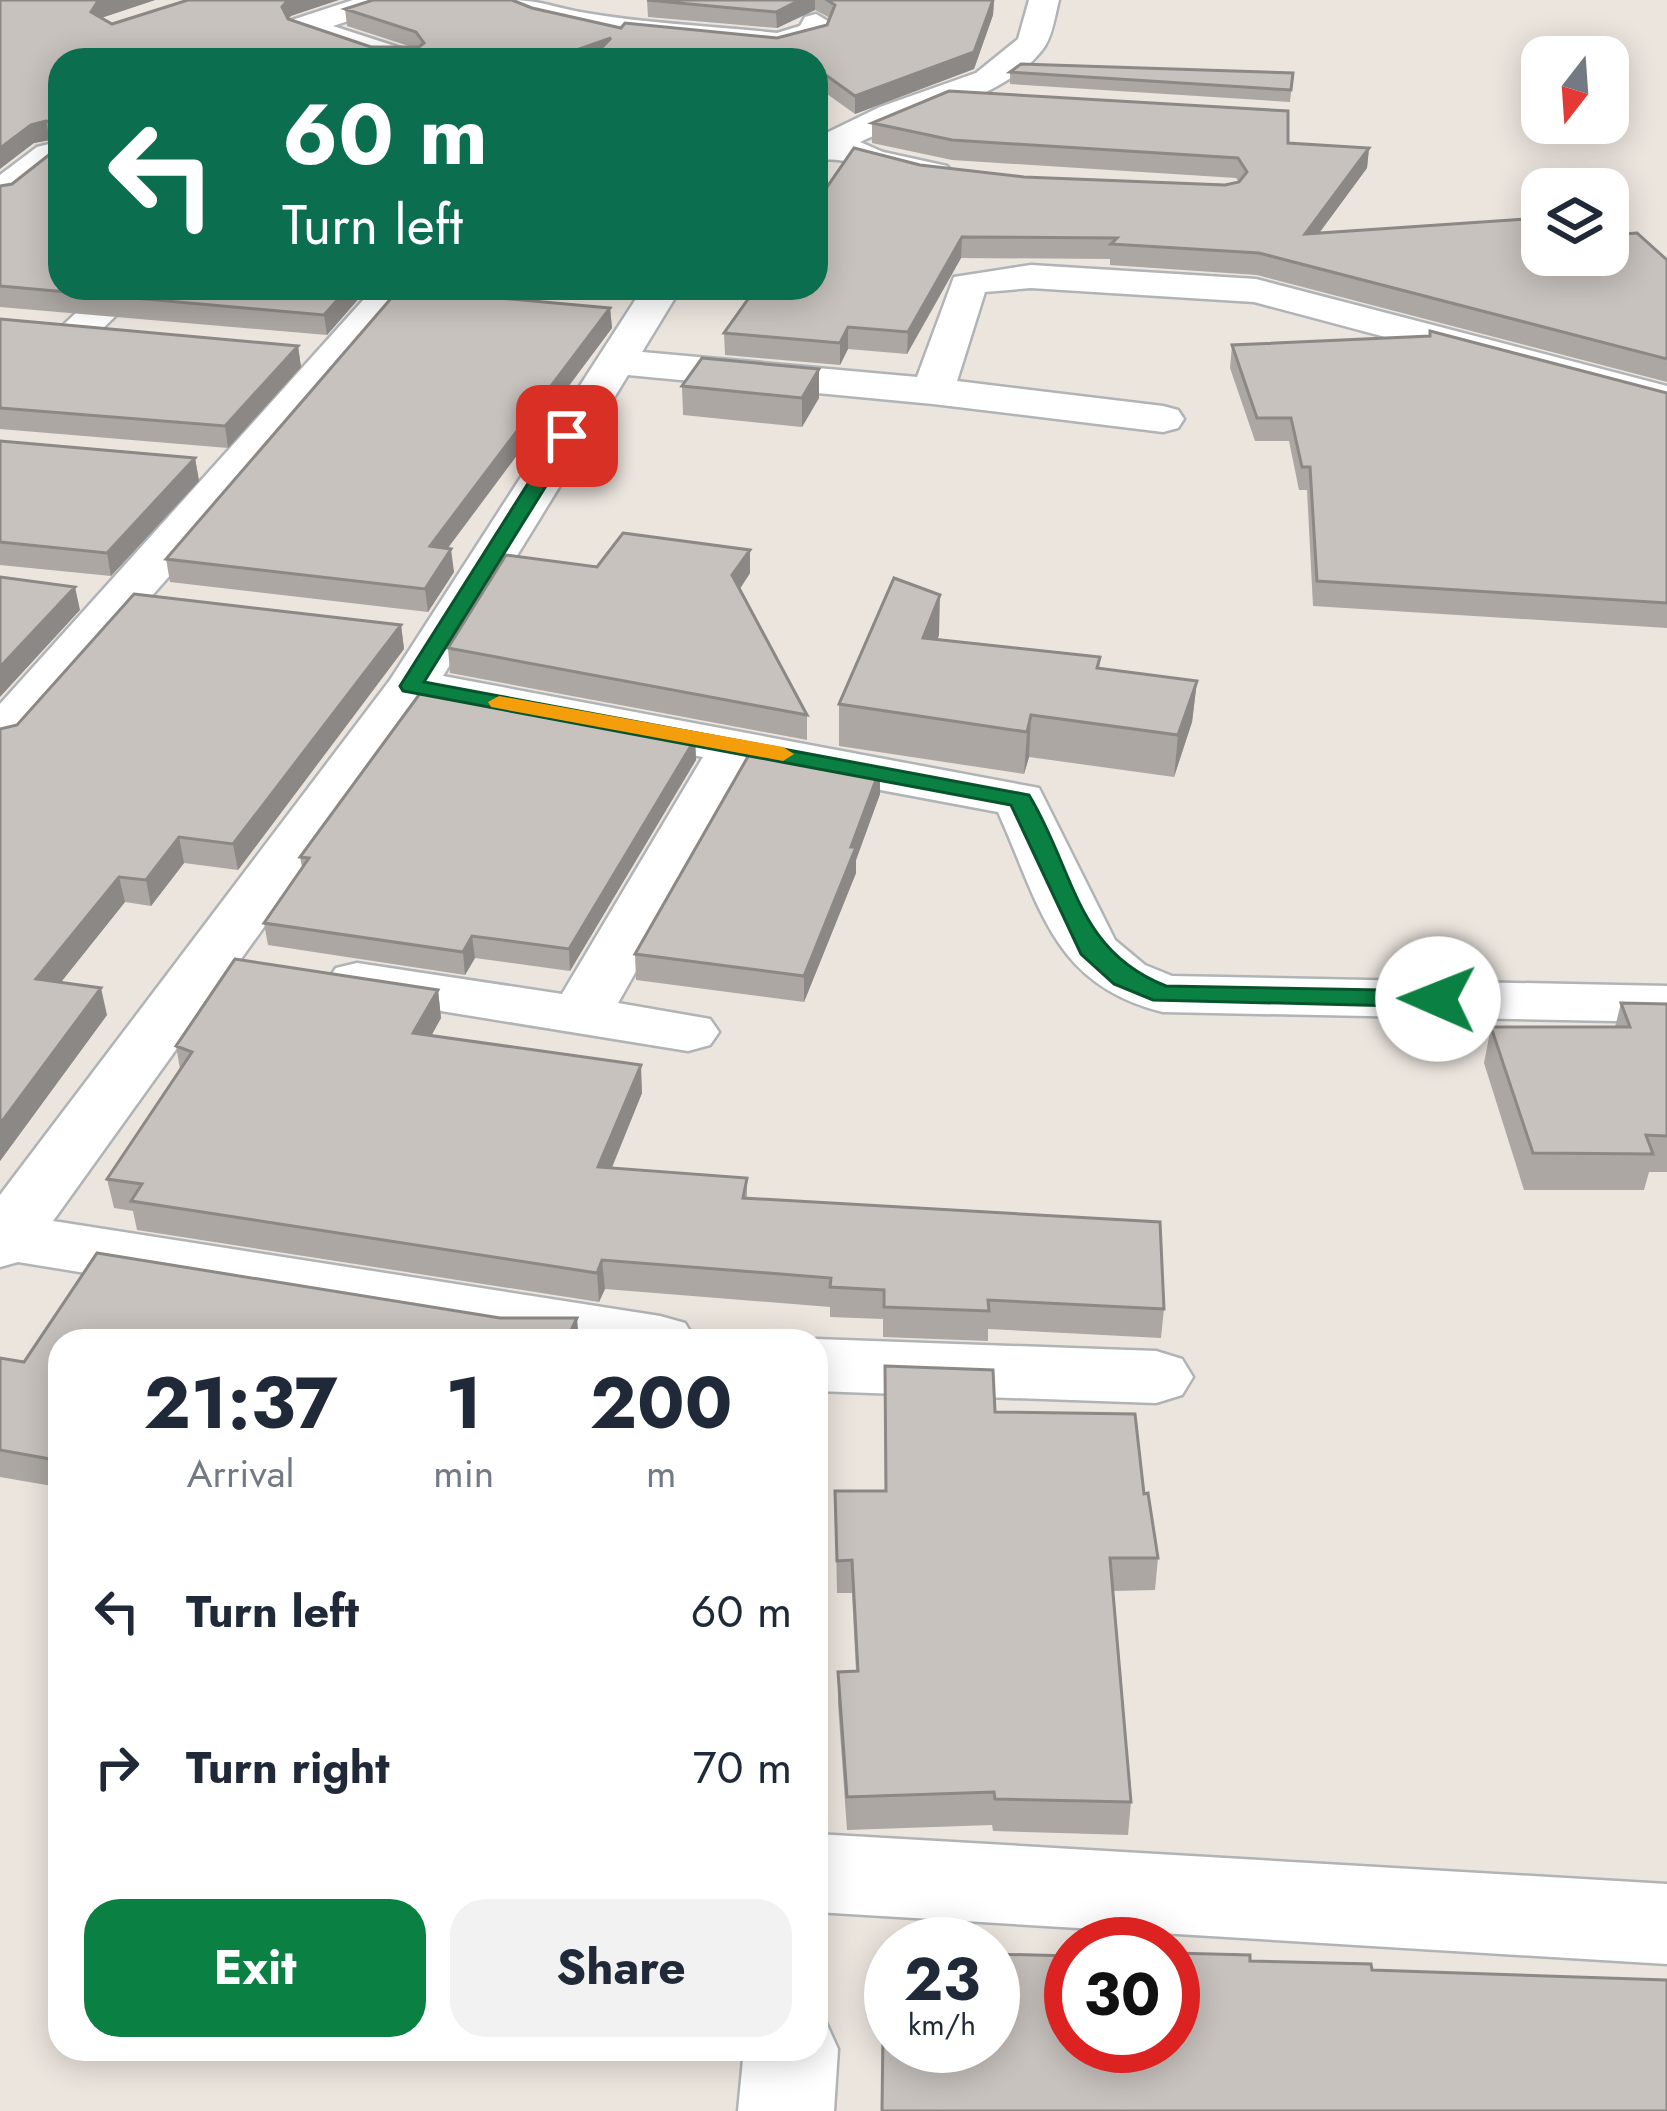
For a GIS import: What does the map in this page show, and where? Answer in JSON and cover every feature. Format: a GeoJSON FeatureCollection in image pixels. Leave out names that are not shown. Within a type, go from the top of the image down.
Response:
{"type":"FeatureCollection","features":[{"type":"Feature","properties":{"kind":"street"},"geometry":{"type":"LineString","coordinates":[[369,48],[303,26],[383,0]]}},
{"type":"Feature","properties":{"kind":"street"},"geometry":{"type":"LineString","coordinates":[[526,0],[545,14],[588,23],[778,42],[815,31],[816,23]]}},
{"type":"Feature","properties":{"kind":"street"},"geometry":{"type":"LineString","coordinates":[[828,146],[892,114],[987,80],[1033,41],[1044,0]]}},
{"type":"Feature","properties":{"kind":"street"},"geometry":{"type":"LineString","coordinates":[[946,95],[1014,100]]}},
{"type":"Feature","properties":{"kind":"street"},"geometry":{"type":"LineString","coordinates":[[828,148],[910,170],[971,176]]}},
{"type":"Feature","properties":{"kind":"street"},"geometry":{"type":"LineString","coordinates":[[0,192],[48,156]]}},
{"type":"Feature","properties":{"kind":"street"},"geometry":{"type":"LineString","coordinates":[[933,391],[968,286],[1002,274],[1136,286],[1208,283],[1256,291],[1667,399]]}},
{"type":"Feature","properties":{"kind":"street"},"geometry":{"type":"LineString","coordinates":[[105,300],[58,328],[125,334]]}},
{"type":"Feature","properties":{"kind":"street"},"geometry":{"type":"LineString","coordinates":[[0,736],[146,600],[218,465],[338,353],[384,300]]}},
{"type":"Feature","properties":{"kind":"street"},"geometry":{"type":"LineString","coordinates":[[583,1329],[2,1239],[411,686],[423,632],[654,300]]}},
{"type":"Feature","properties":{"kind":"street"},"geometry":{"type":"LineString","coordinates":[[291,349],[338,353]]}},
{"type":"Feature","properties":{"kind":"street"},"geometry":{"type":"LineString","coordinates":[[615,362],[933,391],[1163,419]]}},
{"type":"Feature","properties":{"kind":"street"},"geometry":{"type":"LineString","coordinates":[[62,590],[146,600]]}},
{"type":"Feature","properties":{"kind":"street"},"geometry":{"type":"LineString","coordinates":[[411,686],[1020,800],[1090,949],[1124,978],[1163,994],[1667,1004]]}},
{"type":"Feature","properties":{"kind":"street"},"geometry":{"type":"LineString","coordinates":[[580,1016],[737,745]]}},
{"type":"Feature","properties":{"kind":"street"},"geometry":{"type":"LineString","coordinates":[[207,958],[688,1032]]}},
{"type":"Feature","properties":{"kind":"street"},"geometry":{"type":"LineString","coordinates":[[828,1365],[1156,1377]]}},
{"type":"Feature","properties":{"kind":"street"},"geometry":{"type":"LineString","coordinates":[[828,1874],[1667,1924]]}},
{"type":"Feature","properties":{"kind":"street"},"geometry":{"type":"LineString","coordinates":[[787,2111],[789,2061]]}},
{"type":"Feature","properties":{"kind":"building"},"geometry":{"type":"Polygon","coordinates":[[[0,0],[101,0],[91,12],[112,24],[188,0],[288,0],[282,7],[288,19],[371,47],[419,47],[424,43],[416,32],[345,9],[373,0],[512,0],[621,28],[625,23],[777,38],[827,25],[835,5],[827,0],[993,0],[974,52],[855,96],[828,77],[828,48],[601,48],[611,38],[582,48],[48,48],[48,122],[31,125],[0,148],[0,0]]]}},
{"type":"Feature","properties":{"kind":"building"},"geometry":{"type":"Polygon","coordinates":[[[647,0],[800,0],[776,12],[647,0]]]}},
{"type":"Feature","properties":{"kind":"building"},"geometry":{"type":"Polygon","coordinates":[[[1021,64],[1293,73],[1291,90],[1010,72],[1021,64]]]}},
{"type":"Feature","properties":{"kind":"building"},"geometry":{"type":"Polygon","coordinates":[[[949,91],[1288,111],[1288,143],[1369,148],[1305,234],[1521,219],[1521,276],[1629,276],[1629,234],[1637,233],[1667,260],[1667,359],[1259,253],[1111,244],[1117,238],[962,237],[908,332],[848,327],[840,343],[724,333],[747,300],[828,300],[828,186],[854,148],[920,165],[1024,177],[1225,185],[1239,182],[1247,172],[1238,158],[952,140],[872,123],[949,91]]]}},
{"type":"Feature","properties":{"kind":"building"},"geometry":{"type":"Polygon","coordinates":[[[48,156],[48,290],[0,286],[0,186],[12,184],[48,156]]]}},
{"type":"Feature","properties":{"kind":"building"},"geometry":{"type":"Polygon","coordinates":[[[156,300],[337,300],[324,315],[156,300]]]}},
{"type":"Feature","properties":{"kind":"building"},"geometry":{"type":"Polygon","coordinates":[[[390,300],[521,300],[610,308],[430,546],[451,549],[425,589],[166,559],[390,300]]]}},
{"type":"Feature","properties":{"kind":"building"},"geometry":{"type":"Polygon","coordinates":[[[0,319],[298,346],[225,426],[0,408],[0,319]]]}},
{"type":"Feature","properties":{"kind":"building"},"geometry":{"type":"Polygon","coordinates":[[[1430,331],[1667,393],[1667,603],[1317,581],[1310,467],[1302,467],[1291,418],[1257,418],[1232,345],[1430,336],[1430,331]]]}},
{"type":"Feature","properties":{"kind":"building"},"geometry":{"type":"Polygon","coordinates":[[[702,358],[819,369],[802,398],[682,386],[702,358]]]}},
{"type":"Feature","properties":{"kind":"building"},"geometry":{"type":"Polygon","coordinates":[[[0,441],[195,458],[107,553],[0,542],[0,441]]]}},
{"type":"Feature","properties":{"kind":"building"},"geometry":{"type":"Polygon","coordinates":[[[623,533],[750,550],[732,575],[807,715],[448,648],[506,555],[597,567],[623,533]]]}},
{"type":"Feature","properties":{"kind":"building"},"geometry":{"type":"Polygon","coordinates":[[[0,577],[75,587],[0,667],[0,577]]]}},
{"type":"Feature","properties":{"kind":"building"},"geometry":{"type":"Polygon","coordinates":[[[894,578],[940,595],[923,638],[1100,657],[1097,668],[1197,681],[1178,735],[1031,715],[1027,732],[839,704],[894,578]]]}},
{"type":"Feature","properties":{"kind":"building"},"geometry":{"type":"Polygon","coordinates":[[[134,594],[401,625],[233,844],[179,837],[146,880],[119,877],[36,979],[101,988],[0,1124],[0,729],[17,725],[134,594]]]}},
{"type":"Feature","properties":{"kind":"building"},"geometry":{"type":"Polygon","coordinates":[[[424,688],[695,739],[569,949],[472,936],[463,952],[264,923],[309,858],[300,857],[424,688]]]}},
{"type":"Feature","properties":{"kind":"building"},"geometry":{"type":"Polygon","coordinates":[[[754,746],[880,769],[851,847],[856,847],[804,976],[635,954],[754,746]]]}},
{"type":"Feature","properties":{"kind":"building"},"geometry":{"type":"Polygon","coordinates":[[[235,959],[438,990],[413,1033],[641,1065],[598,1167],[747,1178],[743,1198],[1160,1222],[1164,1309],[988,1300],[989,1311],[884,1307],[884,1290],[830,1287],[831,1278],[602,1260],[597,1273],[131,1201],[142,1184],[107,1179],[192,1052],[176,1046],[235,959]]]}},
{"type":"Feature","properties":{"kind":"building"},"geometry":{"type":"Polygon","coordinates":[[[1621,1003],[1667,1004],[1667,1136],[1646,1135],[1653,1154],[1533,1153],[1491,1027],[1630,1027],[1621,1003]]]}},
{"type":"Feature","properties":{"kind":"building"},"geometry":{"type":"Polygon","coordinates":[[[97,1253],[500,1318],[577,1318],[572,1329],[48,1329],[48,1459],[0,1450],[0,1358],[24,1362],[97,1253]]]}},
{"type":"Feature","properties":{"kind":"building"},"geometry":{"type":"Polygon","coordinates":[[[885,1366],[993,1370],[995,1412],[1135,1414],[1144,1494],[1148,1493],[1158,1558],[1110,1558],[1131,1802],[995,1799],[994,1792],[847,1797],[838,1672],[858,1671],[852,1560],[837,1561],[835,1491],[886,1491],[885,1366]]]}},
{"type":"Feature","properties":{"kind":"building"},"geometry":{"type":"Polygon","coordinates":[[[1200,1954],[1250,1955],[1250,1961],[1371,1964],[1372,1970],[1667,1980],[1667,2111],[882,2111],[882,2073],[1020,2073],[1020,1955],[1044,1955],[1044,2073],[1200,2073],[1200,1954]]]}},
{"type":"Feature","properties":{"kind":"slow traffic"},"geometry":{"type":"LineString","coordinates":[[499,702],[783,754]]}},
{"type":"Feature","properties":{"kind":"route"},"geometry":{"type":"LineString","coordinates":[[567,436],[411,686],[1020,800],[1090,949],[1124,978],[1163,994],[1438,999]]}}]}
